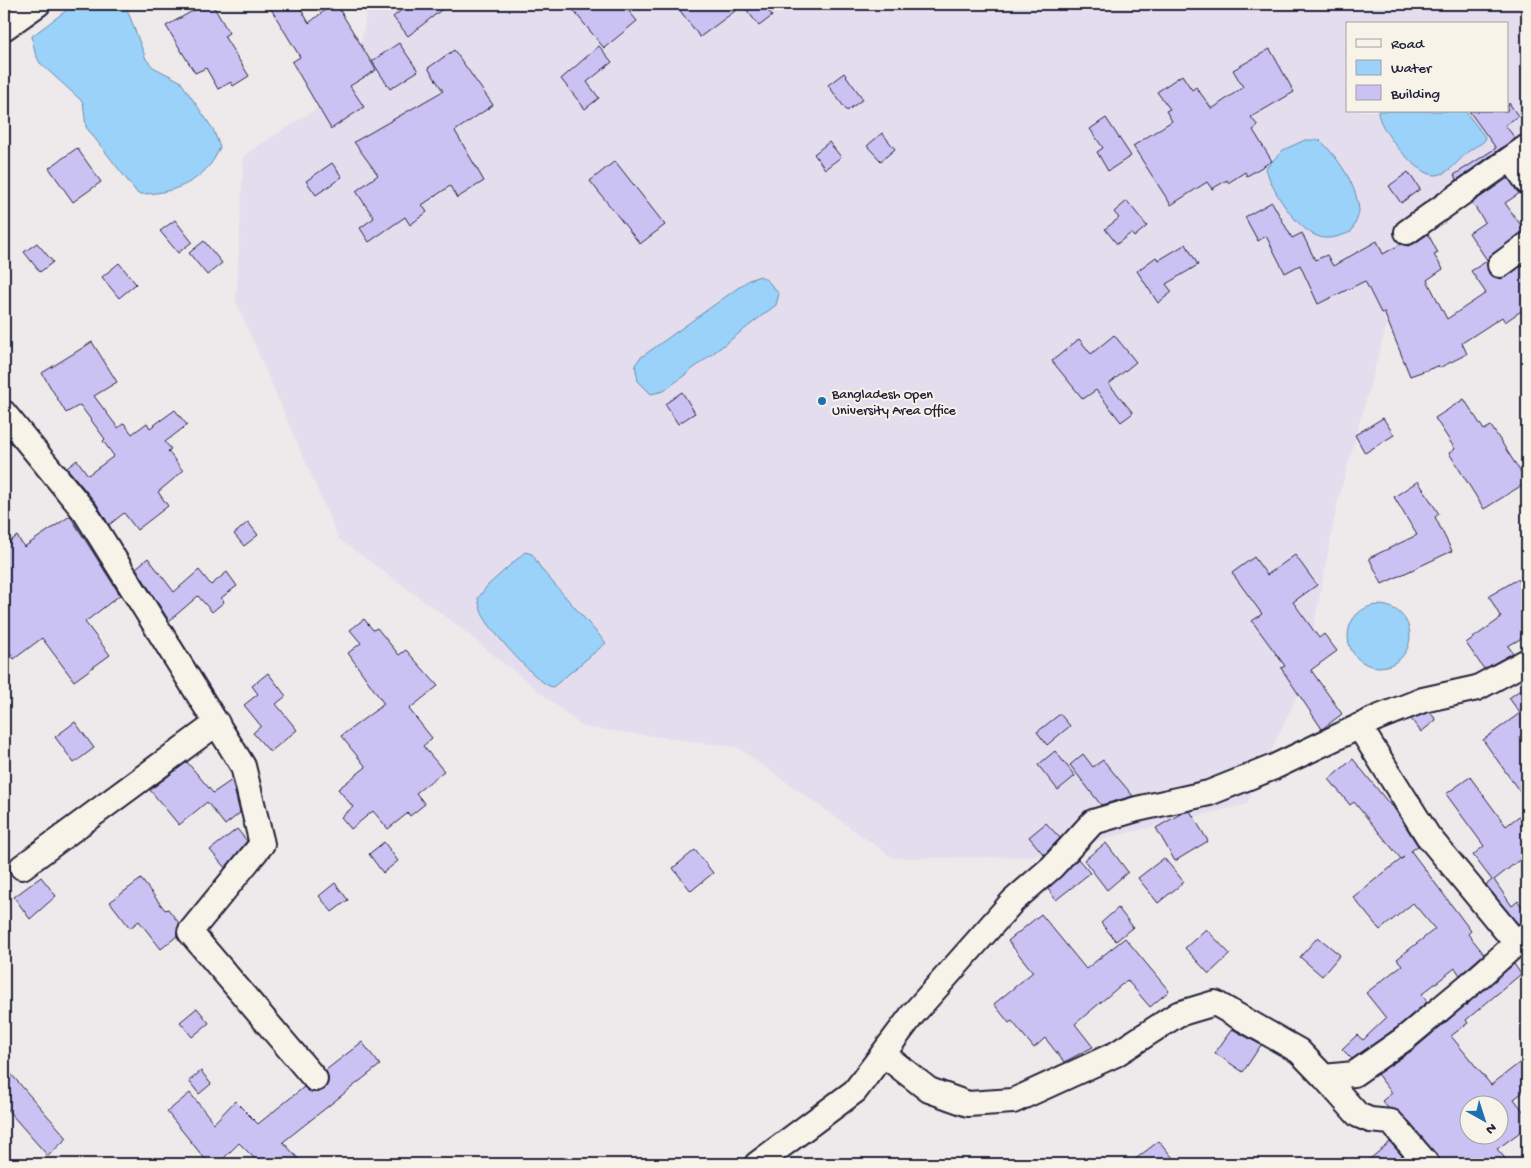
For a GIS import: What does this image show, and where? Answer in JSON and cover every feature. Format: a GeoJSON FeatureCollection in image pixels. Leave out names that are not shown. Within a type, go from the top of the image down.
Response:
{"type":"FeatureCollection","features":[{"type":"Feature","properties":{"kind":"street"},"geometry":{"type":"LineString","coordinates":[[4,28],[38,4]]}},
{"type":"Feature","properties":{"kind":"street"},"geometry":{"type":"LineString","coordinates":[[1407,232],[1527,147]]}},
{"type":"Feature","properties":{"kind":"street"},"geometry":{"type":"LineString","coordinates":[[1500,265],[1527,245]]}},
{"type":"Feature","properties":{"kind":"street"},"geometry":{"type":"LineString","coordinates":[[4,413],[86,512],[243,766],[262,844],[190,932],[315,1079]]}},
{"type":"Feature","properties":{"kind":"street"},"geometry":{"type":"LineString","coordinates":[[757,1164],[855,1091],[913,1014],[1013,901],[1052,867],[1093,822],[1136,809],[1209,793],[1274,767],[1359,726],[1423,700],[1477,688],[1527,661]]}},
{"type":"Feature","properties":{"kind":"street"},"geometry":{"type":"LineString","coordinates":[[22,867],[217,723]]}},
{"type":"Feature","properties":{"kind":"street"},"geometry":{"type":"LineString","coordinates":[[1324,1077],[1354,1074],[1432,1017],[1522,939],[1428,836],[1359,726]]}},
{"type":"Feature","properties":{"kind":"street"},"geometry":{"type":"LineString","coordinates":[[883,1054],[930,1090],[968,1104],[1013,1101],[1116,1054],[1178,1014],[1215,1003],[1299,1051],[1358,1115],[1370,1120],[1391,1122],[1427,1164]]}},
{"type":"Feature","properties":{"kind":"shaded area","name":"Bangladesh Open University Area Office"},"geometry":{"type":"Polygon","coordinates":[[[368,4],[1527,4],[1527,155],[1411,238],[1338,500],[1303,682],[1247,804],[1029,857],[893,858],[737,747],[583,727],[453,622],[339,539],[236,302],[244,155],[368,76],[360,50],[368,4]]]}},
{"type":"Feature","properties":{"kind":"water"},"geometry":{"type":"Polygon","coordinates":[[[75,4],[125,4],[146,59],[153,67],[180,81],[213,129],[220,147],[206,169],[187,184],[163,192],[138,194],[86,127],[83,102],[40,63],[35,53],[32,36],[75,4]]]}},
{"type":"Feature","properties":{"kind":"water"},"geometry":{"type":"Polygon","coordinates":[[[1378,112],[1466,112],[1485,137],[1485,140],[1468,152],[1446,172],[1435,175],[1427,173],[1418,167],[1399,149],[1379,119],[1378,112]]]}},
{"type":"Feature","properties":{"kind":"water"},"geometry":{"type":"Polygon","coordinates":[[[1305,140],[1320,140],[1339,163],[1350,181],[1359,210],[1351,232],[1334,237],[1325,238],[1317,236],[1300,225],[1285,207],[1273,187],[1266,168],[1283,150],[1305,140]]]}},
{"type":"Feature","properties":{"kind":"water"},"geometry":{"type":"Polygon","coordinates":[[[760,276],[768,281],[779,294],[776,305],[664,391],[651,394],[638,381],[635,365],[640,358],[749,280],[760,276]]]}},
{"type":"Feature","properties":{"kind":"water"},"geometry":{"type":"Polygon","coordinates":[[[525,552],[532,554],[542,570],[606,643],[553,687],[537,677],[514,655],[486,620],[479,604],[478,598],[488,585],[525,552]]]}},
{"type":"Feature","properties":{"kind":"water"},"geometry":{"type":"Polygon","coordinates":[[[1373,605],[1385,605],[1401,614],[1408,624],[1410,636],[1408,648],[1401,658],[1385,667],[1373,667],[1362,662],[1353,653],[1348,642],[1348,630],[1353,619],[1362,610],[1373,605]]]}},
{"type":"Feature","properties":{"kind":"building"},"geometry":{"type":"Polygon","coordinates":[[[205,4],[212,4],[229,33],[224,36],[249,76],[233,86],[231,82],[218,89],[206,68],[195,73],[166,26],[205,4]]]}},
{"type":"Feature","properties":{"kind":"building"},"geometry":{"type":"Polygon","coordinates":[[[268,4],[298,4],[309,23],[330,6],[333,10],[338,7],[376,70],[350,86],[364,107],[331,129],[292,62],[300,57],[268,4]]]}},
{"type":"Feature","properties":{"kind":"building"},"geometry":{"type":"Polygon","coordinates":[[[409,4],[449,4],[408,36],[393,17],[409,4]]]}},
{"type":"Feature","properties":{"kind":"building"},"geometry":{"type":"Polygon","coordinates":[[[568,4],[623,4],[637,21],[604,48],[568,4]]]}},
{"type":"Feature","properties":{"kind":"building"},"geometry":{"type":"Polygon","coordinates":[[[675,4],[763,4],[772,16],[759,26],[743,5],[700,37],[675,4]]]}},
{"type":"Feature","properties":{"kind":"building"},"geometry":{"type":"Polygon","coordinates":[[[399,43],[418,71],[390,89],[372,61],[399,43]]]}},
{"type":"Feature","properties":{"kind":"building"},"geometry":{"type":"Polygon","coordinates":[[[599,46],[612,62],[587,82],[599,98],[585,109],[561,79],[599,46]]]}},
{"type":"Feature","properties":{"kind":"building"},"geometry":{"type":"Polygon","coordinates":[[[1270,49],[1294,92],[1251,117],[1258,126],[1253,130],[1272,161],[1247,176],[1245,172],[1228,183],[1227,180],[1212,189],[1207,182],[1171,205],[1133,146],[1172,121],[1166,111],[1170,109],[1157,92],[1182,75],[1192,90],[1196,87],[1212,109],[1243,87],[1233,70],[1270,49]]]}},
{"type":"Feature","properties":{"kind":"building"},"geometry":{"type":"Polygon","coordinates":[[[454,50],[493,105],[455,131],[484,181],[457,198],[450,186],[422,205],[427,212],[410,225],[405,217],[369,242],[360,228],[374,218],[356,191],[378,175],[354,142],[443,91],[428,68],[454,50]]]}},
{"type":"Feature","properties":{"kind":"building"},"geometry":{"type":"Polygon","coordinates":[[[844,73],[863,99],[847,111],[828,85],[844,73]]]}},
{"type":"Feature","properties":{"kind":"building"},"geometry":{"type":"Polygon","coordinates":[[[1509,103],[1518,116],[1505,125],[1515,138],[1457,180],[1454,175],[1496,148],[1470,112],[1508,112],[1509,103]]]}},
{"type":"Feature","properties":{"kind":"building"},"geometry":{"type":"Polygon","coordinates":[[[1106,118],[1131,156],[1108,171],[1097,152],[1103,148],[1090,129],[1106,118]]]}},
{"type":"Feature","properties":{"kind":"building"},"geometry":{"type":"Polygon","coordinates":[[[882,133],[895,149],[881,161],[867,146],[882,133]]]}},
{"type":"Feature","properties":{"kind":"building"},"geometry":{"type":"Polygon","coordinates":[[[829,142],[841,157],[825,169],[814,154],[829,142]]]}},
{"type":"Feature","properties":{"kind":"building"},"geometry":{"type":"Polygon","coordinates":[[[77,148],[101,182],[73,202],[49,168],[77,148]]]}},
{"type":"Feature","properties":{"kind":"building"},"geometry":{"type":"Polygon","coordinates":[[[615,161],[665,225],[640,244],[590,181],[615,161]]]}},
{"type":"Feature","properties":{"kind":"building"},"geometry":{"type":"Polygon","coordinates":[[[332,163],[342,177],[316,195],[306,181],[332,163]]]}},
{"type":"Feature","properties":{"kind":"building"},"geometry":{"type":"Polygon","coordinates":[[[1408,172],[1420,189],[1401,203],[1389,186],[1408,172]]]}},
{"type":"Feature","properties":{"kind":"building"},"geometry":{"type":"Polygon","coordinates":[[[1508,178],[1520,193],[1505,203],[1525,231],[1492,254],[1487,260],[1469,233],[1485,222],[1472,203],[1508,178]]]}},
{"type":"Feature","properties":{"kind":"building"},"geometry":{"type":"Polygon","coordinates":[[[1127,201],[1147,226],[1134,237],[1131,233],[1117,244],[1105,229],[1119,218],[1114,212],[1127,201]]]}},
{"type":"Feature","properties":{"kind":"building"},"geometry":{"type":"Polygon","coordinates":[[[1272,202],[1292,238],[1302,233],[1315,260],[1327,255],[1333,266],[1377,241],[1383,254],[1401,244],[1408,246],[1415,243],[1428,234],[1438,253],[1434,255],[1443,269],[1427,280],[1447,319],[1486,293],[1471,271],[1487,261],[1489,274],[1501,279],[1527,262],[1527,307],[1505,322],[1502,317],[1462,343],[1467,354],[1439,368],[1438,366],[1410,376],[1384,312],[1381,313],[1365,281],[1318,304],[1300,265],[1285,273],[1266,236],[1258,241],[1245,217],[1272,202]]]}},
{"type":"Feature","properties":{"kind":"building"},"geometry":{"type":"Polygon","coordinates":[[[175,220],[192,242],[178,253],[160,231],[175,220]]]}},
{"type":"Feature","properties":{"kind":"building"},"geometry":{"type":"Polygon","coordinates":[[[204,241],[222,263],[207,275],[189,253],[204,241]]]}},
{"type":"Feature","properties":{"kind":"building"},"geometry":{"type":"Polygon","coordinates":[[[37,243],[53,262],[40,272],[24,252],[37,243]]]}},
{"type":"Feature","properties":{"kind":"building"},"geometry":{"type":"Polygon","coordinates":[[[1186,244],[1198,265],[1166,284],[1172,292],[1158,303],[1137,271],[1156,257],[1159,260],[1186,244]]]}},
{"type":"Feature","properties":{"kind":"building"},"geometry":{"type":"Polygon","coordinates":[[[119,263],[136,284],[119,298],[102,277],[119,263]]]}},
{"type":"Feature","properties":{"kind":"building"},"geometry":{"type":"Polygon","coordinates":[[[1114,335],[1136,362],[1109,384],[1133,413],[1121,422],[1096,390],[1083,399],[1052,361],[1079,339],[1091,354],[1114,335]]]}},
{"type":"Feature","properties":{"kind":"building"},"geometry":{"type":"Polygon","coordinates":[[[92,342],[117,382],[94,396],[118,428],[124,423],[132,434],[147,423],[150,428],[175,410],[187,425],[165,442],[171,449],[168,451],[183,471],[158,492],[168,506],[137,530],[124,513],[109,525],[96,503],[67,468],[77,460],[88,475],[114,456],[103,441],[105,439],[80,405],[66,413],[42,373],[92,342]]]}},
{"type":"Feature","properties":{"kind":"building"},"geometry":{"type":"Polygon","coordinates":[[[682,392],[695,413],[678,424],[665,404],[682,392]]]}},
{"type":"Feature","properties":{"kind":"building"},"geometry":{"type":"Polygon","coordinates":[[[1464,399],[1484,430],[1491,426],[1527,482],[1484,509],[1449,453],[1455,449],[1435,418],[1464,399]]]}},
{"type":"Feature","properties":{"kind":"building"},"geometry":{"type":"Polygon","coordinates":[[[1383,418],[1394,435],[1365,453],[1355,435],[1383,418]]]}},
{"type":"Feature","properties":{"kind":"building"},"geometry":{"type":"Polygon","coordinates":[[[1418,481],[1439,514],[1435,517],[1452,551],[1382,584],[1369,558],[1417,535],[1394,497],[1418,481]]]}},
{"type":"Feature","properties":{"kind":"building"},"geometry":{"type":"Polygon","coordinates":[[[70,516],[120,595],[85,622],[110,655],[74,681],[42,638],[14,659],[4,644],[4,546],[17,536],[24,547],[70,516]]]}},
{"type":"Feature","properties":{"kind":"building"},"geometry":{"type":"Polygon","coordinates":[[[248,522],[258,535],[244,546],[234,534],[248,522]]]}},
{"type":"Feature","properties":{"kind":"building"},"geometry":{"type":"Polygon","coordinates":[[[1295,555],[1317,585],[1293,602],[1319,638],[1324,634],[1337,651],[1311,670],[1342,714],[1322,729],[1281,668],[1285,666],[1252,621],[1262,614],[1232,573],[1254,557],[1267,575],[1295,555]]]}},
{"type":"Feature","properties":{"kind":"building"},"geometry":{"type":"Polygon","coordinates":[[[148,558],[174,592],[199,570],[211,585],[227,572],[237,586],[221,598],[224,602],[212,612],[198,596],[169,621],[136,568],[148,558]]]}},
{"type":"Feature","properties":{"kind":"building"},"geometry":{"type":"Polygon","coordinates":[[[1518,579],[1527,594],[1527,635],[1508,646],[1513,653],[1484,669],[1466,643],[1501,618],[1489,596],[1518,579]]]}},
{"type":"Feature","properties":{"kind":"building"},"geometry":{"type":"Polygon","coordinates":[[[364,619],[373,630],[377,628],[399,655],[406,650],[438,686],[409,709],[432,738],[423,746],[444,771],[416,793],[425,804],[410,816],[408,813],[388,829],[373,811],[351,829],[341,817],[353,807],[338,789],[366,767],[341,736],[384,704],[348,653],[361,643],[350,630],[364,619]]]}},
{"type":"Feature","properties":{"kind":"building"},"geometry":{"type":"Polygon","coordinates":[[[268,673],[286,696],[276,704],[297,730],[270,752],[253,733],[261,726],[244,705],[258,694],[252,686],[268,673]]]}},
{"type":"Feature","properties":{"kind":"building"},"geometry":{"type":"Polygon","coordinates":[[[1527,685],[1527,731],[1519,737],[1527,748],[1527,802],[1483,740],[1520,713],[1509,698],[1527,685]]]}},
{"type":"Feature","properties":{"kind":"building"},"geometry":{"type":"Polygon","coordinates":[[[1430,712],[1436,720],[1421,732],[1411,719],[1430,712]]]}},
{"type":"Feature","properties":{"kind":"building"},"geometry":{"type":"Polygon","coordinates":[[[1060,714],[1070,726],[1047,745],[1037,732],[1060,714]]]}},
{"type":"Feature","properties":{"kind":"building"},"geometry":{"type":"Polygon","coordinates":[[[75,722],[94,748],[74,763],[55,737],[75,722]]]}},
{"type":"Feature","properties":{"kind":"building"},"geometry":{"type":"Polygon","coordinates":[[[1055,751],[1075,776],[1058,790],[1038,765],[1055,751]]]}},
{"type":"Feature","properties":{"kind":"building"},"geometry":{"type":"Polygon","coordinates":[[[1083,754],[1093,767],[1103,760],[1133,796],[1101,805],[1070,765],[1083,754]]]}},
{"type":"Feature","properties":{"kind":"building"},"geometry":{"type":"Polygon","coordinates":[[[1353,759],[1392,805],[1418,846],[1411,851],[1471,931],[1468,934],[1484,954],[1460,975],[1455,968],[1422,994],[1427,1002],[1396,1028],[1352,1059],[1342,1049],[1357,1035],[1363,1040],[1386,1018],[1366,993],[1402,965],[1397,959],[1435,929],[1413,903],[1380,930],[1353,897],[1404,857],[1401,859],[1354,802],[1350,805],[1329,779],[1353,759]]]}},
{"type":"Feature","properties":{"kind":"building"},"geometry":{"type":"Polygon","coordinates":[[[187,762],[213,793],[232,780],[240,813],[225,825],[207,802],[179,825],[150,790],[187,762]]]}},
{"type":"Feature","properties":{"kind":"building"},"geometry":{"type":"Polygon","coordinates":[[[1470,777],[1506,826],[1527,810],[1527,854],[1494,880],[1512,906],[1518,901],[1527,914],[1527,921],[1518,924],[1486,885],[1492,880],[1473,855],[1484,846],[1446,794],[1470,777]]]}},
{"type":"Feature","properties":{"kind":"building"},"geometry":{"type":"Polygon","coordinates":[[[1190,811],[1208,841],[1175,861],[1156,828],[1182,813],[1190,811]]]}},
{"type":"Feature","properties":{"kind":"building"},"geometry":{"type":"Polygon","coordinates":[[[1046,823],[1060,838],[1044,855],[1029,837],[1046,823]]]}},
{"type":"Feature","properties":{"kind":"building"},"geometry":{"type":"Polygon","coordinates":[[[237,829],[247,841],[225,868],[210,850],[237,829]]]}},
{"type":"Feature","properties":{"kind":"building"},"geometry":{"type":"Polygon","coordinates":[[[384,842],[398,861],[383,873],[369,854],[384,842]]]}},
{"type":"Feature","properties":{"kind":"building"},"geometry":{"type":"Polygon","coordinates":[[[1106,843],[1128,872],[1107,890],[1084,860],[1106,843]]]}},
{"type":"Feature","properties":{"kind":"building"},"geometry":{"type":"Polygon","coordinates":[[[695,850],[713,873],[691,891],[673,868],[695,850]]]}},
{"type":"Feature","properties":{"kind":"building"},"geometry":{"type":"Polygon","coordinates":[[[1164,858],[1184,882],[1158,903],[1138,878],[1164,858]]]}},
{"type":"Feature","properties":{"kind":"building"},"geometry":{"type":"Polygon","coordinates":[[[1078,859],[1090,873],[1056,900],[1048,889],[1078,859]]]}},
{"type":"Feature","properties":{"kind":"building"},"geometry":{"type":"Polygon","coordinates":[[[41,877],[56,896],[30,919],[14,897],[41,877]]]}},
{"type":"Feature","properties":{"kind":"building"},"geometry":{"type":"Polygon","coordinates":[[[141,879],[165,910],[168,909],[179,923],[177,936],[161,949],[139,921],[130,928],[110,902],[141,879]]]}},
{"type":"Feature","properties":{"kind":"building"},"geometry":{"type":"Polygon","coordinates":[[[335,883],[348,900],[332,912],[319,896],[335,883]]]}},
{"type":"Feature","properties":{"kind":"building"},"geometry":{"type":"Polygon","coordinates":[[[1118,908],[1133,927],[1116,941],[1101,923],[1118,908]]]}},
{"type":"Feature","properties":{"kind":"building"},"geometry":{"type":"Polygon","coordinates":[[[1041,914],[1086,969],[1125,938],[1169,991],[1150,1007],[1127,980],[1075,1024],[1093,1047],[1064,1062],[1045,1038],[1034,1048],[1012,1021],[1009,1023],[994,1004],[1033,972],[1008,941],[1041,914]]]}},
{"type":"Feature","properties":{"kind":"building"},"geometry":{"type":"Polygon","coordinates":[[[1206,929],[1230,954],[1209,974],[1185,948],[1206,929]]]}},
{"type":"Feature","properties":{"kind":"building"},"geometry":{"type":"Polygon","coordinates":[[[1318,937],[1340,955],[1322,976],[1300,957],[1318,937]]]}},
{"type":"Feature","properties":{"kind":"building"},"geometry":{"type":"Polygon","coordinates":[[[1514,964],[1521,974],[1466,1020],[1468,1023],[1451,1036],[1491,1085],[1527,1057],[1527,1089],[1514,1099],[1527,1116],[1527,1127],[1508,1141],[1508,1096],[1458,1096],[1458,1146],[1501,1146],[1497,1149],[1510,1164],[1440,1164],[1437,1155],[1401,1113],[1388,1108],[1382,1101],[1392,1093],[1377,1074],[1413,1050],[1514,964]]]}},
{"type":"Feature","properties":{"kind":"building"},"geometry":{"type":"Polygon","coordinates":[[[197,1008],[209,1023],[192,1037],[180,1022],[197,1008]]]}},
{"type":"Feature","properties":{"kind":"building"},"geometry":{"type":"Polygon","coordinates":[[[1232,1029],[1261,1045],[1243,1072],[1215,1053],[1232,1029]]]}},
{"type":"Feature","properties":{"kind":"building"},"geometry":{"type":"Polygon","coordinates":[[[362,1042],[380,1065],[283,1142],[303,1164],[260,1164],[239,1143],[218,1164],[209,1164],[167,1112],[190,1093],[214,1123],[235,1101],[258,1124],[304,1087],[311,1092],[324,1090],[328,1083],[326,1070],[362,1042]]]}},
{"type":"Feature","properties":{"kind":"building"},"geometry":{"type":"Polygon","coordinates":[[[4,1066],[67,1138],[48,1156],[4,1106],[4,1066]]]}},
{"type":"Feature","properties":{"kind":"building"},"geometry":{"type":"Polygon","coordinates":[[[201,1071],[211,1084],[199,1094],[189,1081],[201,1071]]]}},
{"type":"Feature","properties":{"kind":"building"},"geometry":{"type":"Polygon","coordinates":[[[1159,1141],[1178,1164],[1129,1164],[1159,1141]]]}},
{"type":"Feature","properties":{"kind":"building"},"geometry":{"type":"Polygon","coordinates":[[[1390,1142],[1409,1164],[1364,1164],[1390,1142]]]}},
{"type":"Feature","properties":{"kind":"place","name":"Bangladesh Open University Area Office"},"geometry":{"type":"Point","coordinates":[822,401]}}]}
